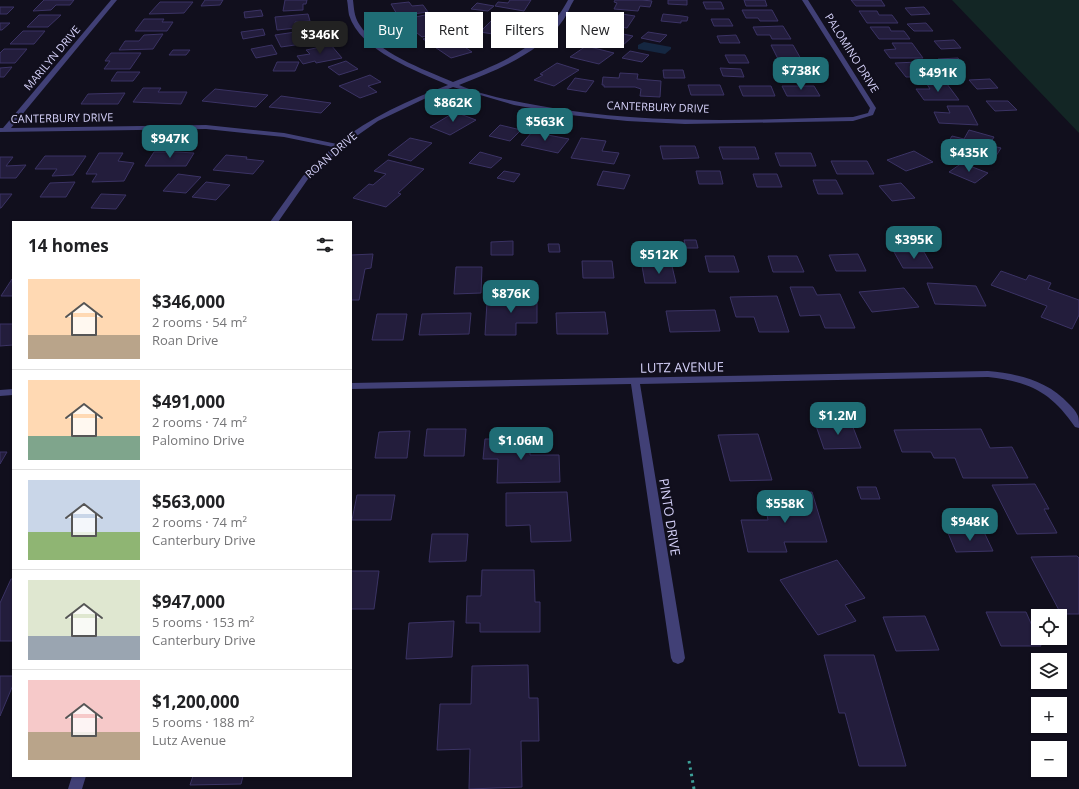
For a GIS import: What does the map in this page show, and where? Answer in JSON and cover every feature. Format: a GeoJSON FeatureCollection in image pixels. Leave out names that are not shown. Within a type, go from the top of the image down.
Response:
{"type":"FeatureCollection","features":[{"type":"Feature","properties":{"kind":"street","name":"MARILYN DRIVE"},"geometry":{"type":"LineString","coordinates":[[3,129],[114,0]]}},
{"type":"Feature","properties":{"kind":"street"},"geometry":{"type":"LineString","coordinates":[[350,0],[353,16],[361,30],[376,44],[397,59],[452,85],[498,66],[538,43],[551,32],[565,13],[571,0]]}},
{"type":"Feature","properties":{"kind":"street","name":"PALOMINO DRIVE"},"geometry":{"type":"LineString","coordinates":[[805,0],[873,108],[871,114],[866,117]]}},
{"type":"Feature","properties":{"kind":"street","name":"CANTERBURY DRIVE"},"geometry":{"type":"LineString","coordinates":[[452,85],[499,99],[538,108],[613,118],[682,121],[839,119],[866,117]]}},
{"type":"Feature","properties":{"kind":"street","name":"ROAN DRIVE"},"geometry":{"type":"LineString","coordinates":[[275,221],[300,183],[338,146],[376,121],[452,85]]}},
{"type":"Feature","properties":{"kind":"street","name":"CANTERBURY DRIVE"},"geometry":{"type":"LineString","coordinates":[[3,129],[206,127],[284,135],[338,146]]}},
{"type":"Feature","properties":{"kind":"street","name":"LUTZ AVENUE"},"geometry":{"type":"LineString","coordinates":[[352,386],[972,375],[1014,376],[1034,382],[1051,393],[1065,405],[1079,424]]}},
{"type":"Feature","properties":{"kind":"street","name":"PINTO DRIVE"},"geometry":{"type":"LineString","coordinates":[[635,381],[678,658]]}},
{"type":"Feature","properties":{"kind":"street"},"geometry":{"type":"LineString","coordinates":[[0,393],[12,392]]}},
{"type":"Feature","properties":{"kind":"street"},"geometry":{"type":"LineString","coordinates":[[74,789],[79,777]]}},
{"type":"Feature","properties":{"kind":"path"},"geometry":{"type":"LineString","coordinates":[[689,761],[694,789]]}},
{"type":"Feature","properties":{"kind":"green space"},"geometry":{"type":"Polygon","coordinates":[[[952,0],[1079,0],[1079,133],[952,0]]]}},
{"type":"Feature","properties":{"kind":"water"},"geometry":{"type":"Polygon","coordinates":[[[644,42],[671,47],[671,49],[665,54],[638,49],[638,45],[644,42]]]}},
{"type":"Feature","properties":{"kind":"building"},"geometry":{"type":"Polygon","coordinates":[[[44,0],[74,0],[70,5],[56,5],[51,10],[33,11],[44,0]]]}},
{"type":"Feature","properties":{"kind":"building"},"geometry":{"type":"Polygon","coordinates":[[[205,0],[223,0],[220,5],[201,6],[205,0]]]}},
{"type":"Feature","properties":{"kind":"building"},"geometry":{"type":"Polygon","coordinates":[[[285,0],[307,0],[306,4],[303,4],[303,10],[283,11],[285,0]]]}},
{"type":"Feature","properties":{"kind":"building"},"geometry":{"type":"Polygon","coordinates":[[[510,0],[531,0],[524,11],[495,6],[498,2],[508,3],[510,0]]]}},
{"type":"Feature","properties":{"kind":"building"},"geometry":{"type":"Polygon","coordinates":[[[615,0],[652,1],[650,7],[640,6],[638,11],[614,9],[617,3],[614,2],[615,0]]]}},
{"type":"Feature","properties":{"kind":"building"},"geometry":{"type":"Polygon","coordinates":[[[668,0],[687,0],[687,5],[668,4],[668,0]]]}},
{"type":"Feature","properties":{"kind":"building"},"geometry":{"type":"Polygon","coordinates":[[[744,0],[765,0],[767,6],[746,6],[744,0]]]}},
{"type":"Feature","properties":{"kind":"building"},"geometry":{"type":"Polygon","coordinates":[[[851,0],[881,0],[885,6],[856,6],[851,0]]]}},
{"type":"Feature","properties":{"kind":"building"},"geometry":{"type":"Polygon","coordinates":[[[160,2],[193,2],[184,13],[149,14],[160,2]]]}},
{"type":"Feature","properties":{"kind":"building"},"geometry":{"type":"Polygon","coordinates":[[[409,2],[412,6],[423,5],[428,12],[417,13],[417,12],[396,12],[391,4],[409,2]]]}},
{"type":"Feature","properties":{"kind":"building"},"geometry":{"type":"Polygon","coordinates":[[[703,2],[721,2],[724,9],[706,9],[703,2]]]}},
{"type":"Feature","properties":{"kind":"building"},"geometry":{"type":"Polygon","coordinates":[[[477,3],[494,6],[488,11],[471,9],[477,3]]]}},
{"type":"Feature","properties":{"kind":"building"},"geometry":{"type":"Polygon","coordinates":[[[0,7],[14,7],[7,14],[0,14],[0,7]]]}},
{"type":"Feature","properties":{"kind":"building"},"geometry":{"type":"Polygon","coordinates":[[[924,7],[930,14],[911,15],[905,8],[924,7]]]}},
{"type":"Feature","properties":{"kind":"building"},"geometry":{"type":"Polygon","coordinates":[[[261,10],[263,16],[245,18],[244,12],[261,10]]]}},
{"type":"Feature","properties":{"kind":"building"},"geometry":{"type":"Polygon","coordinates":[[[742,10],[772,10],[778,21],[760,21],[758,18],[746,18],[742,10]]]}},
{"type":"Feature","properties":{"kind":"building"},"geometry":{"type":"Polygon","coordinates":[[[859,11],[877,11],[879,15],[892,15],[898,23],[867,23],[859,11]]]}},
{"type":"Feature","properties":{"kind":"building"},"geometry":{"type":"Polygon","coordinates":[[[308,14],[310,21],[295,22],[296,28],[277,30],[275,17],[308,14]]]}},
{"type":"Feature","properties":{"kind":"building"},"geometry":{"type":"Polygon","coordinates":[[[624,14],[635,16],[627,28],[624,28],[624,14]]]}},
{"type":"Feature","properties":{"kind":"building"},"geometry":{"type":"Polygon","coordinates":[[[663,14],[688,17],[687,21],[681,21],[681,23],[661,21],[663,14]]]}},
{"type":"Feature","properties":{"kind":"building"},"geometry":{"type":"Polygon","coordinates":[[[39,15],[61,15],[48,27],[27,27],[39,15]]]}},
{"type":"Feature","properties":{"kind":"building"},"geometry":{"type":"Polygon","coordinates":[[[425,15],[425,36],[422,37],[417,33],[417,17],[425,15]]]}},
{"type":"Feature","properties":{"kind":"building"},"geometry":{"type":"Polygon","coordinates":[[[144,19],[164,19],[162,22],[173,22],[167,31],[135,31],[144,19]]]}},
{"type":"Feature","properties":{"kind":"building"},"geometry":{"type":"Polygon","coordinates":[[[711,19],[729,19],[733,26],[714,26],[711,19]]]}},
{"type":"Feature","properties":{"kind":"building"},"geometry":{"type":"Polygon","coordinates":[[[491,21],[491,34],[483,32],[483,29],[491,21]]]}},
{"type":"Feature","properties":{"kind":"building"},"geometry":{"type":"Polygon","coordinates":[[[0,23],[10,23],[0,30],[0,23]]]}},
{"type":"Feature","properties":{"kind":"building"},"geometry":{"type":"Polygon","coordinates":[[[926,23],[933,31],[914,31],[907,24],[926,23]]]}},
{"type":"Feature","properties":{"kind":"building"},"geometry":{"type":"Polygon","coordinates":[[[783,26],[791,39],[772,39],[770,35],[757,35],[753,27],[783,26]]]}},
{"type":"Feature","properties":{"kind":"building"},"geometry":{"type":"Polygon","coordinates":[[[870,27],[889,27],[891,31],[904,31],[910,39],[879,39],[870,27]]]}},
{"type":"Feature","properties":{"kind":"building"},"geometry":{"type":"Polygon","coordinates":[[[263,29],[265,35],[243,39],[241,32],[263,29]]]}},
{"type":"Feature","properties":{"kind":"building"},"geometry":{"type":"Polygon","coordinates":[[[316,29],[323,41],[281,47],[275,35],[316,29]]]}},
{"type":"Feature","properties":{"kind":"building"},"geometry":{"type":"Polygon","coordinates":[[[23,31],[45,31],[34,44],[10,44],[23,31]]]}},
{"type":"Feature","properties":{"kind":"building"},"geometry":{"type":"Polygon","coordinates":[[[648,32],[667,35],[660,42],[641,38],[648,32]]]}},
{"type":"Feature","properties":{"kind":"building"},"geometry":{"type":"Polygon","coordinates":[[[163,34],[153,49],[119,50],[125,41],[139,41],[144,35],[163,34]]]}},
{"type":"Feature","properties":{"kind":"building"},"geometry":{"type":"Polygon","coordinates":[[[624,34],[633,36],[624,44],[624,34]]]}},
{"type":"Feature","properties":{"kind":"building"},"geometry":{"type":"Polygon","coordinates":[[[736,35],[740,43],[720,43],[717,36],[736,35]]]}},
{"type":"Feature","properties":{"kind":"building"},"geometry":{"type":"Polygon","coordinates":[[[954,40],[961,48],[941,49],[934,41],[954,40]]]}},
{"type":"Feature","properties":{"kind":"building"},"geometry":{"type":"Polygon","coordinates":[[[892,43],[912,43],[923,58],[890,58],[884,50],[896,49],[892,43]]]}},
{"type":"Feature","properties":{"kind":"building"},"geometry":{"type":"Polygon","coordinates":[[[272,45],[277,54],[256,58],[251,49],[272,45]]]}},
{"type":"Feature","properties":{"kind":"building"},"geometry":{"type":"Polygon","coordinates":[[[331,45],[342,58],[303,64],[297,56],[310,54],[306,50],[331,45]]]}},
{"type":"Feature","properties":{"kind":"building"},"geometry":{"type":"Polygon","coordinates":[[[771,45],[793,45],[801,59],[778,59],[771,45]]]}},
{"type":"Feature","properties":{"kind":"building"},"geometry":{"type":"Polygon","coordinates":[[[436,48],[466,48],[472,52],[451,58],[436,48]]]}},
{"type":"Feature","properties":{"kind":"building"},"geometry":{"type":"Polygon","coordinates":[[[583,48],[594,48],[614,53],[599,64],[570,57],[583,48]]]}},
{"type":"Feature","properties":{"kind":"building"},"geometry":{"type":"Polygon","coordinates":[[[4,49],[27,49],[15,63],[0,63],[0,53],[4,49]]]}},
{"type":"Feature","properties":{"kind":"building"},"geometry":{"type":"Polygon","coordinates":[[[173,50],[190,50],[186,55],[169,55],[173,50]]]}},
{"type":"Feature","properties":{"kind":"building"},"geometry":{"type":"Polygon","coordinates":[[[630,51],[649,55],[642,62],[622,58],[630,51]]]}},
{"type":"Feature","properties":{"kind":"building"},"geometry":{"type":"Polygon","coordinates":[[[111,53],[141,53],[130,69],[104,69],[110,61],[105,61],[111,53]]]}},
{"type":"Feature","properties":{"kind":"building"},"geometry":{"type":"Polygon","coordinates":[[[725,55],[745,55],[749,63],[729,63],[725,55]]]}},
{"type":"Feature","properties":{"kind":"building"},"geometry":{"type":"Polygon","coordinates":[[[958,58],[965,67],[945,67],[938,59],[958,58]]]}},
{"type":"Feature","properties":{"kind":"building"},"geometry":{"type":"Polygon","coordinates":[[[346,61],[358,69],[339,75],[328,67],[346,61]]]}},
{"type":"Feature","properties":{"kind":"building"},"geometry":{"type":"Polygon","coordinates":[[[277,62],[299,62],[295,71],[273,71],[277,62]]]}},
{"type":"Feature","properties":{"kind":"building"},"geometry":{"type":"Polygon","coordinates":[[[918,62],[929,77],[906,77],[895,63],[918,62]]]}},
{"type":"Feature","properties":{"kind":"building"},"geometry":{"type":"Polygon","coordinates":[[[557,63],[579,70],[554,86],[534,80],[543,75],[540,74],[557,63]]]}},
{"type":"Feature","properties":{"kind":"building"},"geometry":{"type":"Polygon","coordinates":[[[805,64],[809,72],[784,72],[780,65],[805,64]]]}},
{"type":"Feature","properties":{"kind":"building"},"geometry":{"type":"Polygon","coordinates":[[[12,67],[4,77],[0,77],[0,68],[12,67]]]}},
{"type":"Feature","properties":{"kind":"building"},"geometry":{"type":"Polygon","coordinates":[[[720,68],[741,69],[744,77],[723,76],[720,68]]]}},
{"type":"Feature","properties":{"kind":"building"},"geometry":{"type":"Polygon","coordinates":[[[663,70],[683,70],[685,78],[664,78],[663,70]]]}},
{"type":"Feature","properties":{"kind":"building"},"geometry":{"type":"Polygon","coordinates":[[[117,72],[140,72],[133,81],[111,81],[117,72]]]}},
{"type":"Feature","properties":{"kind":"building"},"geometry":{"type":"Polygon","coordinates":[[[620,73],[638,74],[637,79],[661,81],[660,97],[640,96],[641,89],[635,87],[604,87],[604,85],[602,85],[603,77],[619,78],[620,73]]]}},
{"type":"Feature","properties":{"kind":"building"},"geometry":{"type":"Polygon","coordinates":[[[370,75],[381,82],[368,86],[377,92],[360,98],[339,86],[370,75]]]}},
{"type":"Feature","properties":{"kind":"building"},"geometry":{"type":"Polygon","coordinates":[[[575,78],[594,81],[586,92],[567,89],[575,78]]]}},
{"type":"Feature","properties":{"kind":"building"},"geometry":{"type":"Polygon","coordinates":[[[990,79],[998,88],[977,89],[969,80],[990,79]]]}},
{"type":"Feature","properties":{"kind":"building"},"geometry":{"type":"Polygon","coordinates":[[[927,84],[947,84],[959,100],[924,100],[916,89],[930,89],[927,84]]]}},
{"type":"Feature","properties":{"kind":"building"},"geometry":{"type":"Polygon","coordinates":[[[688,85],[720,85],[724,95],[691,95],[688,85]]]}},
{"type":"Feature","properties":{"kind":"building"},"geometry":{"type":"Polygon","coordinates":[[[739,86],[771,86],[775,96],[743,96],[739,86]]]}},
{"type":"Feature","properties":{"kind":"building"},"geometry":{"type":"Polygon","coordinates":[[[782,86],[814,86],[820,96],[787,96],[782,86]]]}},
{"type":"Feature","properties":{"kind":"building"},"geometry":{"type":"Polygon","coordinates":[[[143,88],[161,88],[158,92],[187,92],[181,104],[133,102],[143,88]]]}},
{"type":"Feature","properties":{"kind":"building"},"geometry":{"type":"Polygon","coordinates":[[[215,89],[268,95],[256,107],[202,101],[215,89]]]}},
{"type":"Feature","properties":{"kind":"building"},"geometry":{"type":"Polygon","coordinates":[[[125,93],[118,104],[81,104],[88,94],[125,93]]]}},
{"type":"Feature","properties":{"kind":"building"},"geometry":{"type":"Polygon","coordinates":[[[281,96],[331,103],[321,113],[269,107],[281,96]]]}},
{"type":"Feature","properties":{"kind":"building"},"geometry":{"type":"Polygon","coordinates":[[[986,101],[1008,101],[1017,110],[995,111],[986,101]]]}},
{"type":"Feature","properties":{"kind":"building"},"geometry":{"type":"Polygon","coordinates":[[[947,106],[968,106],[978,125],[939,123],[934,112],[950,113],[947,106]]]}},
{"type":"Feature","properties":{"kind":"building"},"geometry":{"type":"Polygon","coordinates":[[[455,112],[476,120],[450,135],[430,127],[455,112]]]}},
{"type":"Feature","properties":{"kind":"building"},"geometry":{"type":"Polygon","coordinates":[[[500,125],[521,130],[510,141],[489,136],[500,125]]]}},
{"type":"Feature","properties":{"kind":"building"},"geometry":{"type":"Polygon","coordinates":[[[969,130],[994,137],[989,145],[1001,148],[996,156],[977,151],[971,161],[941,153],[952,136],[964,139],[969,130]]]}},
{"type":"Feature","properties":{"kind":"building"},"geometry":{"type":"Polygon","coordinates":[[[532,132],[569,139],[558,153],[521,145],[532,132]]]}},
{"type":"Feature","properties":{"kind":"building"},"geometry":{"type":"Polygon","coordinates":[[[410,138],[432,143],[411,161],[388,155],[410,138]]]}},
{"type":"Feature","properties":{"kind":"building"},"geometry":{"type":"Polygon","coordinates":[[[581,138],[606,141],[602,151],[619,153],[614,164],[571,158],[581,138]]]}},
{"type":"Feature","properties":{"kind":"building"},"geometry":{"type":"Polygon","coordinates":[[[660,146],[695,146],[699,158],[663,159],[660,146]]]}},
{"type":"Feature","properties":{"kind":"building"},"geometry":{"type":"Polygon","coordinates":[[[719,147],[755,147],[759,159],[723,159],[719,147]]]}},
{"type":"Feature","properties":{"kind":"building"},"geometry":{"type":"Polygon","coordinates":[[[914,151],[933,162],[906,171],[887,160],[914,151]]]}},
{"type":"Feature","properties":{"kind":"building"},"geometry":{"type":"Polygon","coordinates":[[[154,152],[194,153],[186,166],[145,166],[154,152]]]}},
{"type":"Feature","properties":{"kind":"building"},"geometry":{"type":"Polygon","coordinates":[[[480,152],[502,158],[491,168],[469,163],[480,152]]]}},
{"type":"Feature","properties":{"kind":"building"},"geometry":{"type":"Polygon","coordinates":[[[99,153],[123,153],[118,161],[134,163],[124,181],[92,182],[97,174],[86,174],[99,153]]]}},
{"type":"Feature","properties":{"kind":"building"},"geometry":{"type":"Polygon","coordinates":[[[775,153],[811,153],[816,166],[780,166],[775,153]]]}},
{"type":"Feature","properties":{"kind":"building"},"geometry":{"type":"Polygon","coordinates":[[[226,155],[247,157],[246,159],[264,161],[253,174],[213,170],[226,155]]]}},
{"type":"Feature","properties":{"kind":"building"},"geometry":{"type":"Polygon","coordinates":[[[45,156],[86,156],[73,175],[52,176],[57,169],[35,169],[45,156]]]}},
{"type":"Feature","properties":{"kind":"building"},"geometry":{"type":"Polygon","coordinates":[[[0,157],[13,157],[6,166],[26,165],[16,178],[0,178],[0,157]]]}},
{"type":"Feature","properties":{"kind":"building"},"geometry":{"type":"Polygon","coordinates":[[[388,160],[424,169],[398,193],[401,194],[386,207],[353,198],[369,184],[373,185],[386,174],[374,171],[388,160]]]}},
{"type":"Feature","properties":{"kind":"building"},"geometry":{"type":"Polygon","coordinates":[[[831,161],[867,161],[874,174],[837,174],[831,161]]]}},
{"type":"Feature","properties":{"kind":"building"},"geometry":{"type":"Polygon","coordinates":[[[962,163],[988,173],[975,183],[949,172],[962,163]]]}},
{"type":"Feature","properties":{"kind":"building"},"geometry":{"type":"Polygon","coordinates":[[[504,171],[520,174],[514,182],[497,178],[504,171]]]}},
{"type":"Feature","properties":{"kind":"building"},"geometry":{"type":"Polygon","coordinates":[[[603,171],[630,175],[624,189],[597,185],[603,171]]]}},
{"type":"Feature","properties":{"kind":"building"},"geometry":{"type":"Polygon","coordinates":[[[696,171],[720,171],[723,184],[699,184],[696,171]]]}},
{"type":"Feature","properties":{"kind":"building"},"geometry":{"type":"Polygon","coordinates":[[[178,174],[201,177],[186,193],[163,191],[178,174]]]}},
{"type":"Feature","properties":{"kind":"building"},"geometry":{"type":"Polygon","coordinates":[[[753,174],[777,174],[782,187],[757,187],[753,174]]]}},
{"type":"Feature","properties":{"kind":"building"},"geometry":{"type":"Polygon","coordinates":[[[813,180],[836,180],[843,194],[818,194],[813,180]]]}},
{"type":"Feature","properties":{"kind":"building"},"geometry":{"type":"Polygon","coordinates":[[[75,182],[66,197],[40,197],[50,183],[75,182]]]}},
{"type":"Feature","properties":{"kind":"building"},"geometry":{"type":"Polygon","coordinates":[[[206,182],[230,185],[216,200],[192,197],[206,182]]]}},
{"type":"Feature","properties":{"kind":"building"},"geometry":{"type":"Polygon","coordinates":[[[901,183],[915,198],[892,201],[879,186],[901,183]]]}},
{"type":"Feature","properties":{"kind":"building"},"geometry":{"type":"Polygon","coordinates":[[[0,194],[12,194],[1,208],[0,208],[0,194]]]}},
{"type":"Feature","properties":{"kind":"building"},"geometry":{"type":"Polygon","coordinates":[[[101,194],[126,195],[116,209],[91,208],[101,194]]]}},
{"type":"Feature","properties":{"kind":"building"},"geometry":{"type":"Polygon","coordinates":[[[684,240],[696,240],[698,248],[686,248],[684,240]]]}},
{"type":"Feature","properties":{"kind":"building"},"geometry":{"type":"Polygon","coordinates":[[[513,241],[513,255],[491,255],[491,242],[513,241]]]}},
{"type":"Feature","properties":{"kind":"building"},"geometry":{"type":"Polygon","coordinates":[[[548,244],[559,244],[560,252],[549,252],[548,244]]]}},
{"type":"Feature","properties":{"kind":"building"},"geometry":{"type":"Polygon","coordinates":[[[894,252],[924,252],[933,268],[903,268],[894,252]]]}},
{"type":"Feature","properties":{"kind":"building"},"geometry":{"type":"Polygon","coordinates":[[[373,254],[371,268],[365,269],[359,300],[352,300],[352,255],[373,254]]]}},
{"type":"Feature","properties":{"kind":"building"},"geometry":{"type":"Polygon","coordinates":[[[858,254],[866,271],[836,271],[829,255],[858,254]]]}},
{"type":"Feature","properties":{"kind":"building"},"geometry":{"type":"Polygon","coordinates":[[[705,256],[734,256],[739,272],[709,272],[705,256]]]}},
{"type":"Feature","properties":{"kind":"building"},"geometry":{"type":"Polygon","coordinates":[[[768,256],[797,256],[804,272],[773,272],[768,256]]]}},
{"type":"Feature","properties":{"kind":"building"},"geometry":{"type":"Polygon","coordinates":[[[582,261],[612,261],[614,278],[583,278],[582,261]]]}},
{"type":"Feature","properties":{"kind":"building"},"geometry":{"type":"Polygon","coordinates":[[[642,266],[672,266],[676,283],[645,283],[642,266]]]}},
{"type":"Feature","properties":{"kind":"building"},"geometry":{"type":"Polygon","coordinates":[[[456,267],[482,267],[481,293],[454,294],[456,267]]]}},
{"type":"Feature","properties":{"kind":"building"},"geometry":{"type":"Polygon","coordinates":[[[1001,271],[1026,280],[1029,275],[1051,283],[1048,289],[1079,300],[1079,315],[1072,329],[1041,317],[1047,306],[991,285],[1001,271]]]}},
{"type":"Feature","properties":{"kind":"building"},"geometry":{"type":"Polygon","coordinates":[[[12,279],[12,296],[1,296],[12,279]]]}},
{"type":"Feature","properties":{"kind":"building"},"geometry":{"type":"Polygon","coordinates":[[[927,283],[976,286],[986,306],[935,304],[927,283]]]}},
{"type":"Feature","properties":{"kind":"building"},"geometry":{"type":"Polygon","coordinates":[[[790,287],[813,287],[817,295],[840,294],[855,328],[825,328],[820,315],[800,316],[790,287]]]}},
{"type":"Feature","properties":{"kind":"building"},"geometry":{"type":"Polygon","coordinates":[[[904,288],[919,307],[872,312],[859,292],[904,288]]]}},
{"type":"Feature","properties":{"kind":"building"},"geometry":{"type":"Polygon","coordinates":[[[517,292],[537,292],[537,323],[516,323],[516,335],[485,335],[487,302],[517,302],[517,292]]]}},
{"type":"Feature","properties":{"kind":"building"},"geometry":{"type":"Polygon","coordinates":[[[777,296],[789,332],[759,332],[754,317],[736,317],[730,297],[777,296]]]}},
{"type":"Feature","properties":{"kind":"building"},"geometry":{"type":"Polygon","coordinates":[[[715,310],[720,331],[670,332],[666,311],[715,310]]]}},
{"type":"Feature","properties":{"kind":"building"},"geometry":{"type":"Polygon","coordinates":[[[605,312],[608,334],[557,334],[556,313],[605,312]]]}},
{"type":"Feature","properties":{"kind":"building"},"geometry":{"type":"Polygon","coordinates":[[[471,313],[469,334],[419,335],[422,314],[471,313]]]}},
{"type":"Feature","properties":{"kind":"building"},"geometry":{"type":"Polygon","coordinates":[[[377,314],[407,314],[403,340],[372,340],[377,314]]]}},
{"type":"Feature","properties":{"kind":"building"},"geometry":{"type":"Polygon","coordinates":[[[0,324],[12,324],[12,345],[0,346],[0,324]]]}},
{"type":"Feature","properties":{"kind":"building"},"geometry":{"type":"Polygon","coordinates":[[[851,422],[861,448],[824,449],[815,423],[851,422]]]}},
{"type":"Feature","properties":{"kind":"building"},"geometry":{"type":"Polygon","coordinates":[[[427,429],[466,429],[464,456],[424,456],[427,429]]]}},
{"type":"Feature","properties":{"kind":"building"},"geometry":{"type":"Polygon","coordinates":[[[981,429],[990,448],[1012,447],[1028,478],[963,478],[955,458],[934,458],[931,452],[902,452],[894,430],[981,429]]]}},
{"type":"Feature","properties":{"kind":"building"},"geometry":{"type":"Polygon","coordinates":[[[410,431],[407,458],[375,458],[379,432],[410,431]]]}},
{"type":"Feature","properties":{"kind":"building"},"geometry":{"type":"Polygon","coordinates":[[[497,434],[530,434],[530,455],[559,455],[560,482],[497,483],[498,459],[483,459],[485,439],[497,439],[497,434]]]}},
{"type":"Feature","properties":{"kind":"building"},"geometry":{"type":"Polygon","coordinates":[[[758,434],[772,480],[730,481],[718,435],[758,434]]]}},
{"type":"Feature","properties":{"kind":"building"},"geometry":{"type":"Polygon","coordinates":[[[0,452],[7,452],[0,464],[0,452]]]}},
{"type":"Feature","properties":{"kind":"building"},"geometry":{"type":"Polygon","coordinates":[[[1035,484],[1049,509],[1044,509],[1057,533],[1017,534],[992,485],[1035,484]]]}},
{"type":"Feature","properties":{"kind":"building"},"geometry":{"type":"Polygon","coordinates":[[[857,487],[876,487],[880,499],[861,499],[857,487]]]}},
{"type":"Feature","properties":{"kind":"building"},"geometry":{"type":"Polygon","coordinates":[[[567,492],[571,541],[531,542],[530,525],[506,526],[506,493],[567,492]]]}},
{"type":"Feature","properties":{"kind":"building"},"geometry":{"type":"Polygon","coordinates":[[[812,492],[827,542],[784,542],[787,552],[748,552],[741,520],[768,520],[766,510],[773,510],[769,493],[812,492]]]}},
{"type":"Feature","properties":{"kind":"building"},"geometry":{"type":"Polygon","coordinates":[[[357,495],[395,495],[391,520],[352,520],[357,495]]]}},
{"type":"Feature","properties":{"kind":"building"},"geometry":{"type":"Polygon","coordinates":[[[984,532],[993,551],[956,552],[948,533],[984,532]]]}},
{"type":"Feature","properties":{"kind":"building"},"geometry":{"type":"Polygon","coordinates":[[[432,534],[468,534],[466,561],[429,562],[432,534]]]}},
{"type":"Feature","properties":{"kind":"building"},"geometry":{"type":"Polygon","coordinates":[[[1077,556],[1079,558],[1079,614],[1067,614],[1067,609],[1058,609],[1031,557],[1077,556]]]}},
{"type":"Feature","properties":{"kind":"building"},"geometry":{"type":"Polygon","coordinates":[[[837,560],[865,598],[845,605],[856,621],[818,635],[780,580],[837,560]]]}},
{"type":"Feature","properties":{"kind":"building"},"geometry":{"type":"Polygon","coordinates":[[[482,570],[534,570],[535,602],[540,602],[540,632],[480,632],[480,623],[466,623],[467,596],[481,596],[482,570]]]}},
{"type":"Feature","properties":{"kind":"building"},"geometry":{"type":"Polygon","coordinates":[[[352,571],[379,571],[374,609],[352,609],[352,571]]]}},
{"type":"Feature","properties":{"kind":"building"},"geometry":{"type":"Polygon","coordinates":[[[12,579],[12,641],[0,641],[0,603],[12,579]]]}},
{"type":"Feature","properties":{"kind":"building"},"geometry":{"type":"Polygon","coordinates":[[[986,612],[1026,612],[1031,623],[1031,645],[1041,646],[1001,646],[986,612]]]}},
{"type":"Feature","properties":{"kind":"building"},"geometry":{"type":"Polygon","coordinates":[[[925,616],[939,650],[896,651],[883,617],[925,616]]]}},
{"type":"Feature","properties":{"kind":"building"},"geometry":{"type":"Polygon","coordinates":[[[454,621],[452,657],[406,659],[409,623],[454,621]]]}},
{"type":"Feature","properties":{"kind":"building"},"geometry":{"type":"Polygon","coordinates":[[[824,655],[874,655],[906,766],[859,766],[845,713],[839,713],[824,655]]]}},
{"type":"Feature","properties":{"kind":"building"},"geometry":{"type":"Polygon","coordinates":[[[528,665],[529,698],[538,698],[539,741],[521,741],[522,787],[469,789],[470,749],[437,750],[440,704],[471,704],[472,666],[528,665]]]}},
{"type":"Feature","properties":{"kind":"building"},"geometry":{"type":"Polygon","coordinates":[[[0,676],[12,676],[12,687],[0,716],[0,676]]]}},
{"type":"Feature","properties":{"kind":"building"},"geometry":{"type":"Polygon","coordinates":[[[193,777],[243,777],[241,784],[190,785],[193,777]]]}}]}
